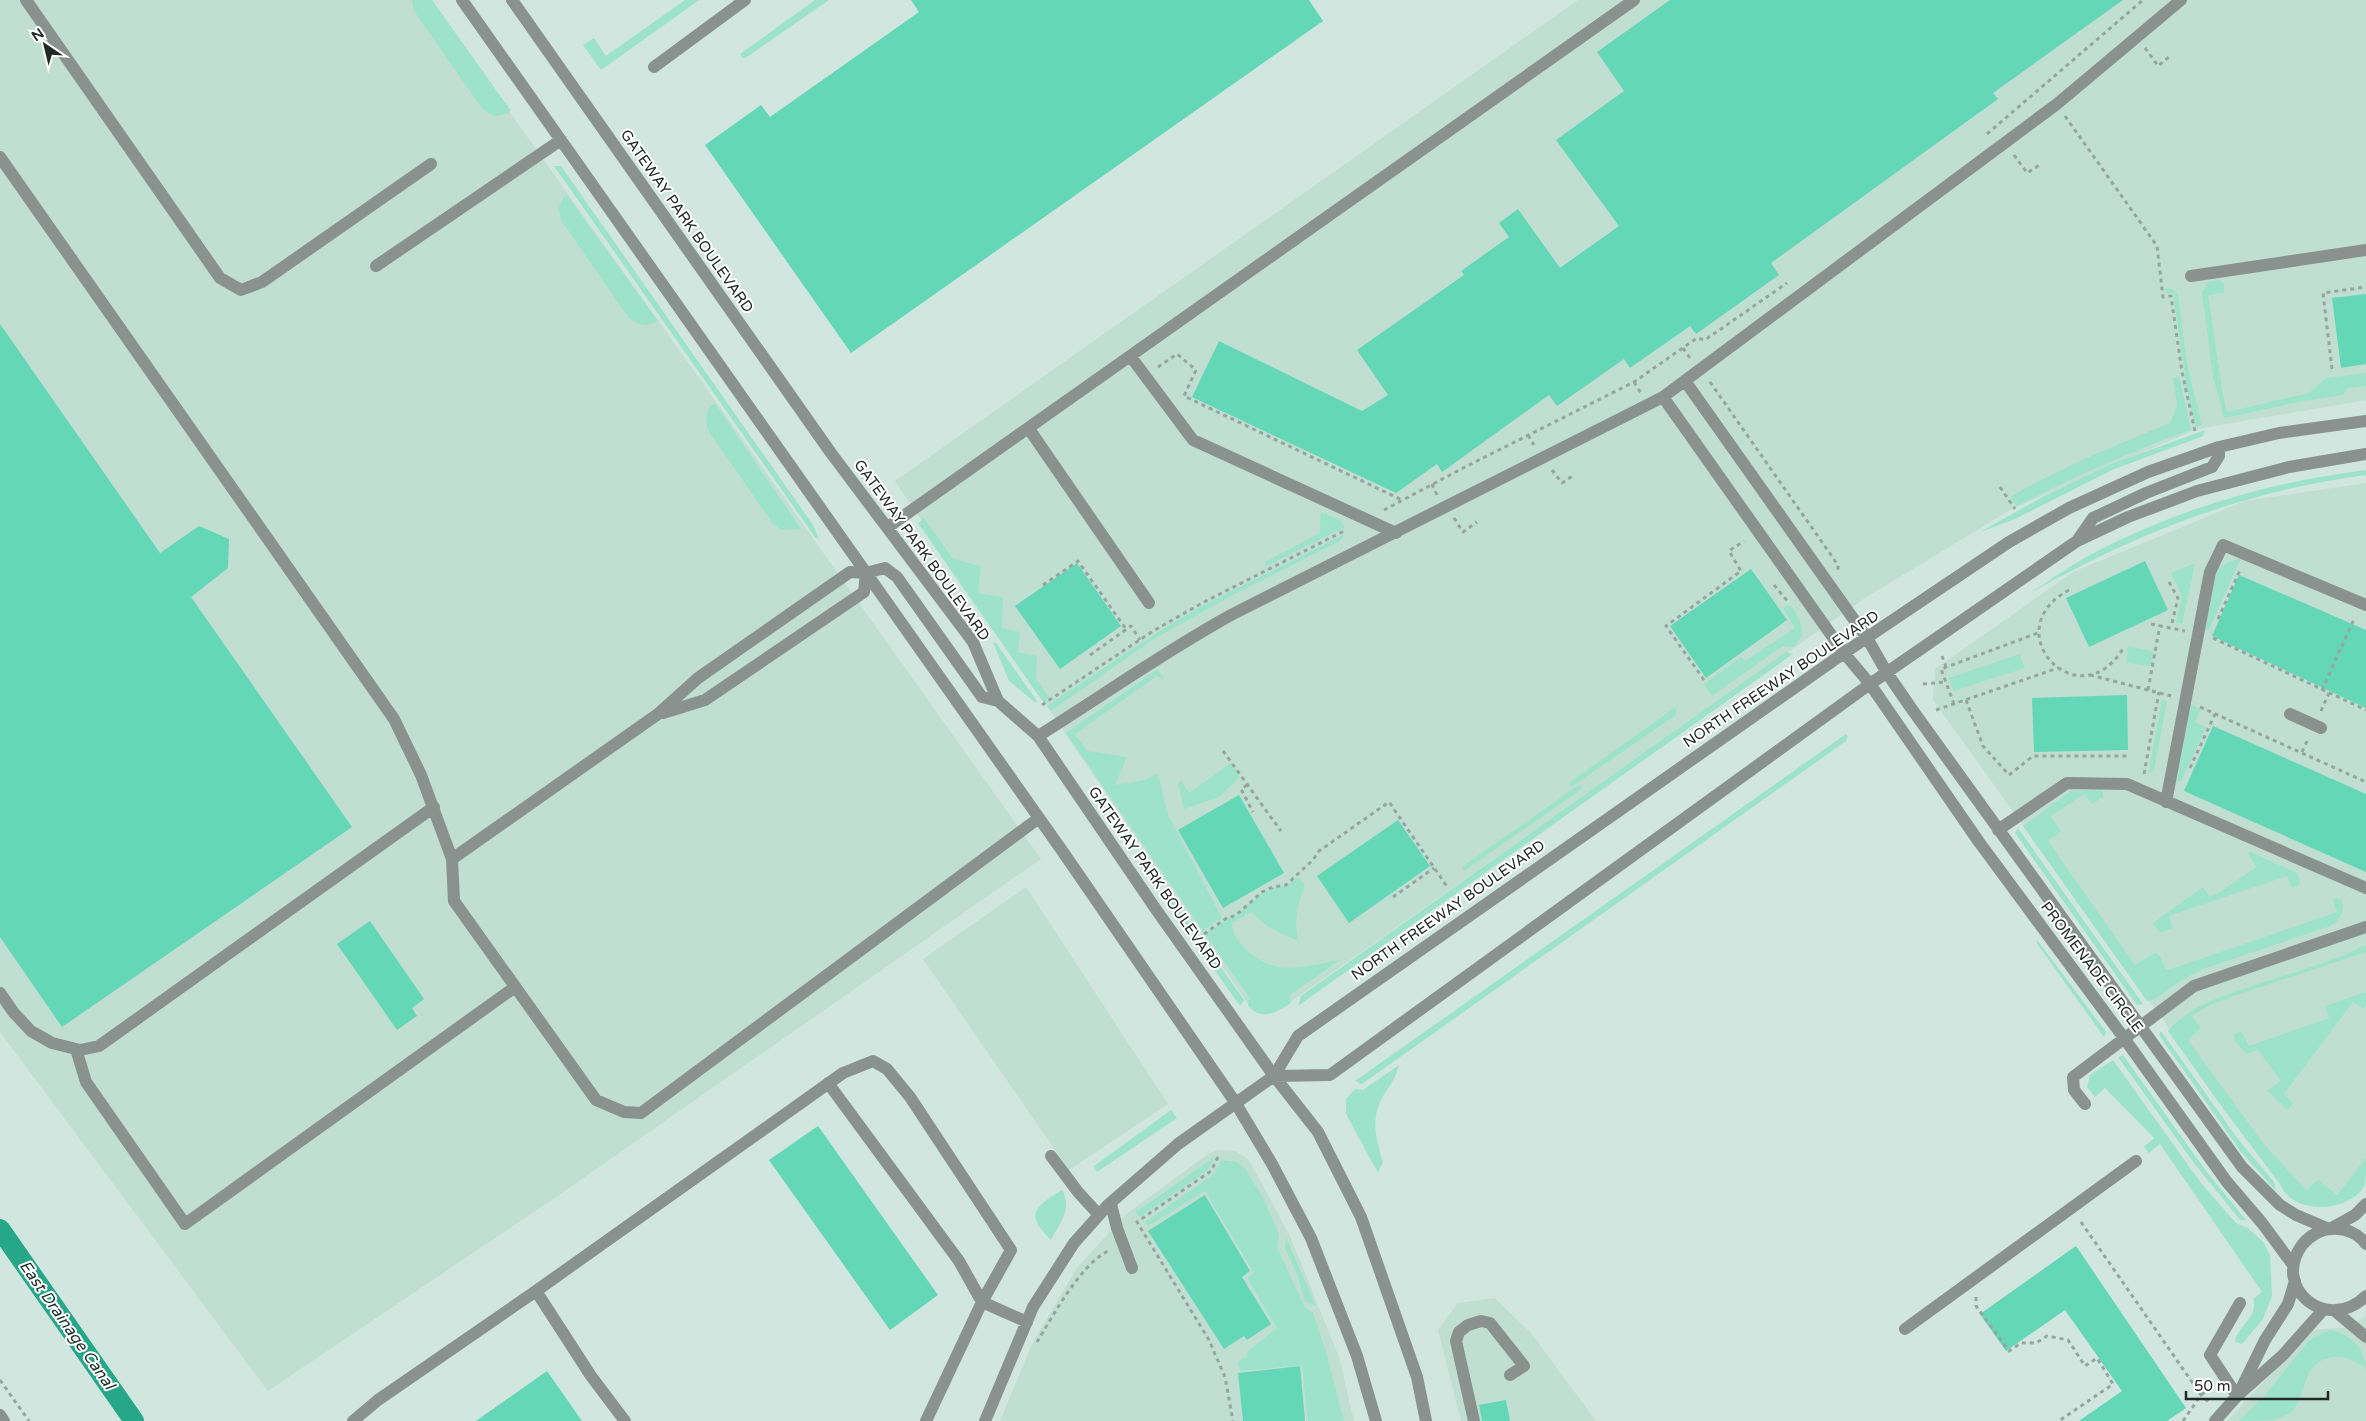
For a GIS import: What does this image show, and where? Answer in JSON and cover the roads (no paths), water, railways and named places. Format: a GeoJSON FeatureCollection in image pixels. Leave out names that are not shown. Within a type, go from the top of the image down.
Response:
{"type":"FeatureCollection","features":[{"type":"Feature","properties":{"kind":"street"},"geometry":{"type":"LineString","coordinates":[[26,0],[220,278],[241,290],[262,282],[430,164]]}},
{"type":"Feature","properties":{"kind":"street"},"geometry":{"type":"LineString","coordinates":[[462,0],[1039,818],[1235,1102],[1272,1164],[1310,1238],[1357,1356],[1376,1421]]}},
{"type":"Feature","properties":{"kind":"street","name":"GATEWAY PARK BOULEVARD"},"geometry":{"type":"LineString","coordinates":[[512,0],[831,453],[974,642],[998,701],[1038,736],[1155,908],[1274,1076],[1318,1132],[1362,1217],[1417,1377],[1426,1421]]}},
{"type":"Feature","properties":{"kind":"street"},"geometry":{"type":"LineString","coordinates":[[654,67],[745,0]]}},
{"type":"Feature","properties":{"kind":"street"},"geometry":{"type":"LineString","coordinates":[[888,527],[1029,430],[1634,0]]}},
{"type":"Feature","properties":{"kind":"street"},"geometry":{"type":"LineString","coordinates":[[1038,736],[1107,694],[1178,645],[1231,615],[1663,397],[2057,104],[2181,0]]}},
{"type":"Feature","properties":{"kind":"street"},"geometry":{"type":"LineString","coordinates":[[376,266],[561,140]]}},
{"type":"Feature","properties":{"kind":"street"},"geometry":{"type":"LineString","coordinates":[[0,157],[394,719],[421,775],[452,859],[454,901],[596,1100],[624,1112],[641,1113],[1039,818]]}},
{"type":"Feature","properties":{"kind":"street"},"geometry":{"type":"LineString","coordinates":[[2190,276],[2366,250]]}},
{"type":"Feature","properties":{"kind":"street"},"geometry":{"type":"LineString","coordinates":[[1131,357],[1192,440],[1396,533]]}},
{"type":"Feature","properties":{"kind":"street","name":"PROMENADE CIRCLE"},"geometry":{"type":"LineString","coordinates":[[1685,381],[1867,638],[1887,673],[1998,830],[2242,1167],[2280,1205],[2296,1216],[2330,1229],[2353,1233],[2366,1244]]}},
{"type":"Feature","properties":{"kind":"street","name":"PROMENADE CIRCLE"},"geometry":{"type":"LineString","coordinates":[[1663,397],[1844,653],[1870,684],[1979,842],[2124,1038],[2227,1182],[2262,1223],[2293,1265]]}},
{"type":"Feature","properties":{"kind":"street","name":"NORTH FREEWAY BOULEVARD"},"geometry":{"type":"LineString","coordinates":[[985,1421],[1033,1307],[1074,1243],[1108,1205],[1178,1144],[1274,1076],[1298,1036],[1844,653],[2008,542],[2069,508],[2148,472],[2219,447],[2279,433],[2366,421]]}},
{"type":"Feature","properties":{"kind":"street"},"geometry":{"type":"LineString","coordinates":[[1029,430],[1149,603]]}},
{"type":"Feature","properties":{"kind":"street"},"geometry":{"type":"LineString","coordinates":[[2077,541],[2093,518],[2146,493],[2212,467],[2219,456],[2219,447]]}},
{"type":"Feature","properties":{"kind":"street"},"geometry":{"type":"LineString","coordinates":[[1274,1076],[1330,1075],[1870,684],[2077,541],[2128,517],[2197,491],[2289,467],[2366,454]]}},
{"type":"Feature","properties":{"kind":"street"},"geometry":{"type":"LineString","coordinates":[[2166,802],[2210,572],[2223,545],[2363,611]]}},
{"type":"Feature","properties":{"kind":"street"},"geometry":{"type":"LineString","coordinates":[[452,859],[658,714],[698,678],[850,572],[866,573],[885,568],[897,577],[982,697],[998,701]]}},
{"type":"Feature","properties":{"kind":"street"},"geometry":{"type":"LineString","coordinates":[[658,714],[705,700],[864,592],[866,573]]}},
{"type":"Feature","properties":{"kind":"street"},"geometry":{"type":"LineString","coordinates":[[2290,714],[2321,728]]}},
{"type":"Feature","properties":{"kind":"street"},"geometry":{"type":"LineString","coordinates":[[1998,830],[2067,782],[2127,784],[2366,888]]}},
{"type":"Feature","properties":{"kind":"street"},"geometry":{"type":"LineString","coordinates":[[0,993],[14,1013],[32,1031],[52,1043],[80,1050],[99,1046],[434,808]]}},
{"type":"Feature","properties":{"kind":"street"},"geometry":{"type":"LineString","coordinates":[[2085,1104],[2074,1090],[2073,1077],[2194,986],[2366,927]]}},
{"type":"Feature","properties":{"kind":"street"},"geometry":{"type":"LineString","coordinates":[[76,1049],[86,1082],[185,1224],[515,987]]}},
{"type":"Feature","properties":{"kind":"street"},"geometry":{"type":"LineString","coordinates":[[353,1421],[378,1400],[536,1291],[828,1083],[843,1073],[873,1061],[887,1069],[910,1097],[1011,1250],[982,1302],[926,1421]]}},
{"type":"Feature","properties":{"kind":"street"},"geometry":{"type":"LineString","coordinates":[[828,1083],[958,1260],[982,1302],[1026,1322]]}},
{"type":"Feature","properties":{"kind":"street"},"geometry":{"type":"LineString","coordinates":[[1051,1156],[1078,1192],[1099,1215]]}},
{"type":"Feature","properties":{"kind":"street"},"geometry":{"type":"LineString","coordinates":[[1905,1329],[2136,1161]]}},
{"type":"Feature","properties":{"kind":"street"},"geometry":{"type":"LineString","coordinates":[[1111,1204],[1132,1268]]}},
{"type":"Feature","properties":{"kind":"street"},"geometry":{"type":"LineString","coordinates":[[2237,1396],[2265,1340],[2288,1304],[2294,1281],[2293,1265],[2297,1252],[2305,1241],[2316,1233],[2330,1229],[2355,1215],[2366,1204]]}},
{"type":"Feature","properties":{"kind":"street"},"geometry":{"type":"LineString","coordinates":[[2294,1281],[2300,1294],[2310,1304],[2329,1311],[2366,1337]]}},
{"type":"Feature","properties":{"kind":"street"},"geometry":{"type":"LineString","coordinates":[[536,1291],[592,1376],[625,1421]]}},
{"type":"Feature","properties":{"kind":"street"},"geometry":{"type":"LineString","coordinates":[[2218,1417],[2237,1396],[2329,1311],[2347,1309],[2358,1304],[2366,1296]]}},
{"type":"Feature","properties":{"kind":"street"},"geometry":{"type":"LineString","coordinates":[[2237,1396],[2210,1355],[2240,1303]]}},
{"type":"Feature","properties":{"kind":"street"},"geometry":{"type":"LineString","coordinates":[[1474,1421],[1456,1341],[1459,1332],[1468,1325],[1481,1321],[1490,1323],[1524,1366],[1510,1375]]}},
{"type":"Feature","properties":{"kind":"street"},"geometry":{"type":"LineString","coordinates":[[0,1415],[4,1421]]}},
{"type":"Feature","properties":{"kind":"waterway","name":"East Drainage Canal"},"geometry":{"type":"LineString","coordinates":[[0,1229],[134,1421]]}}]}
